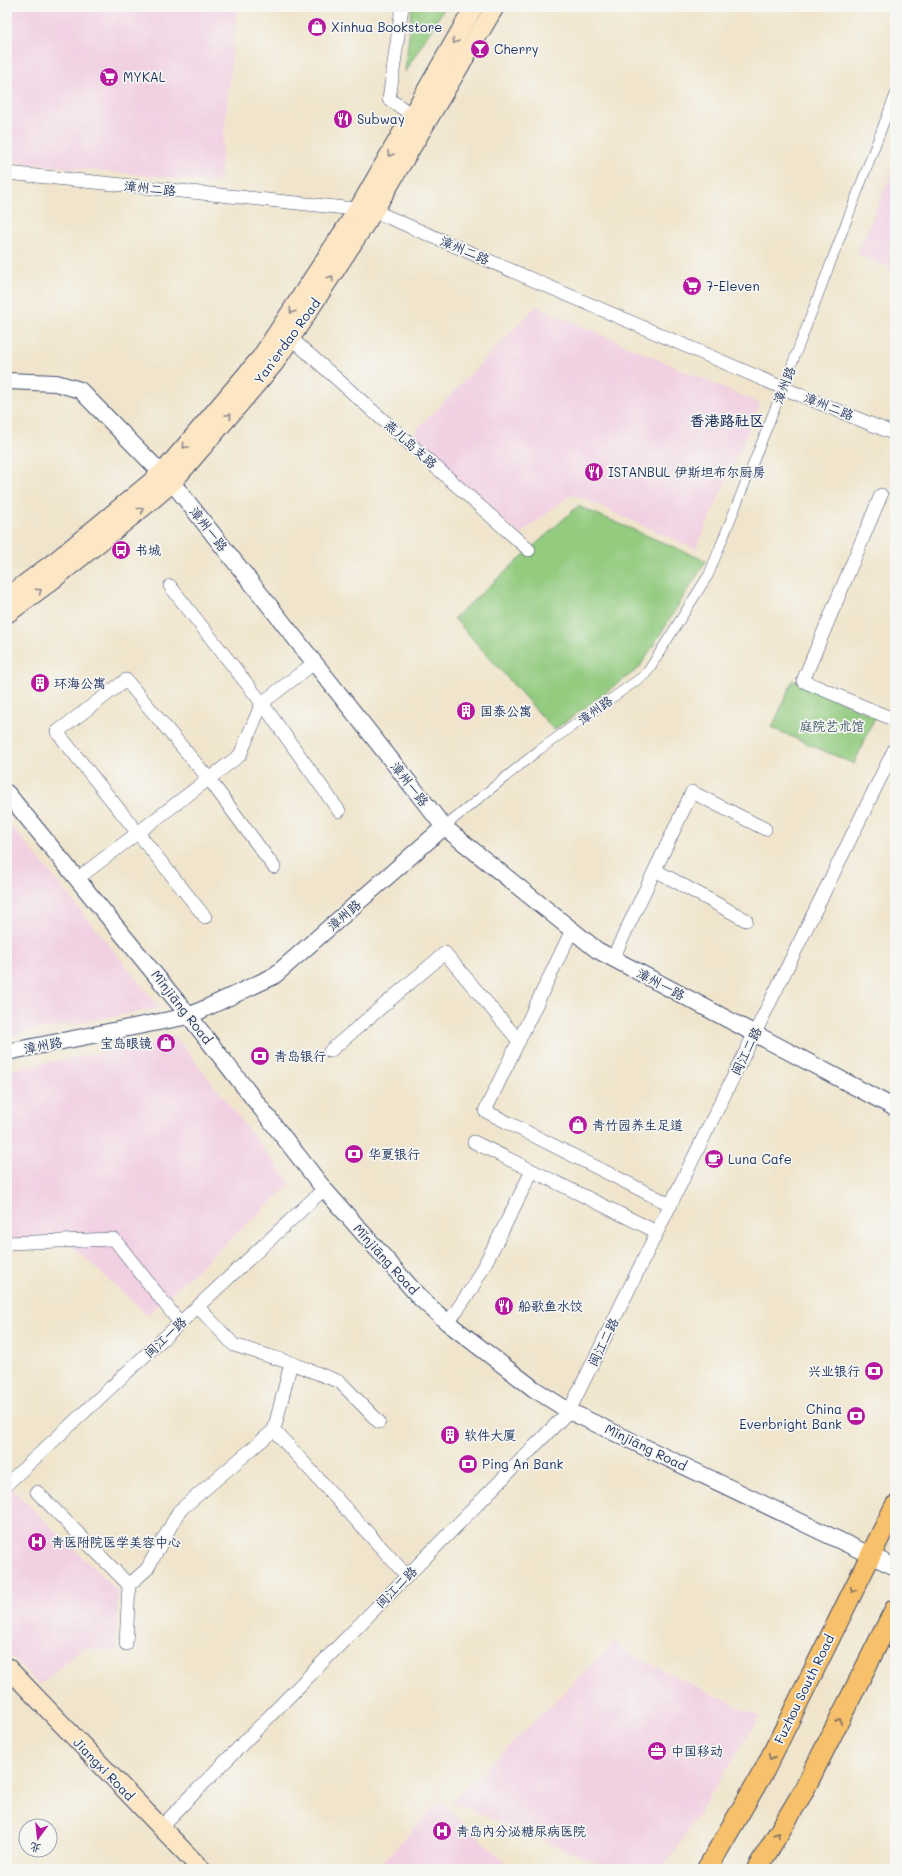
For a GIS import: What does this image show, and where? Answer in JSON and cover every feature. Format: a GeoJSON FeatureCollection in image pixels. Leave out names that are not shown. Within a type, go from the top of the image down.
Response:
{"type":"FeatureCollection","features":[{"type":"Feature","properties":{"kind":"main road","name":"Yan'erdao Road"},"geometry":{"type":"LineString","coordinates":[[7,614],[49,583],[150,502],[261,357],[366,210],[412,115],[474,7]]}},
{"type":"Feature","properties":{"kind":"main road","name":"Yan'erdao Road"},"geometry":{"type":"LineString","coordinates":[[7,597],[167,478],[274,364],[292,338],[366,210],[495,7]]}},
{"type":"Feature","properties":{"kind":"main road","name":"Fuzhou South Road"},"geometry":{"type":"LineString","coordinates":[[707,1869],[765,1769],[895,1506]]}},
{"type":"Feature","properties":{"kind":"main road"},"geometry":{"type":"LineString","coordinates":[[757,1869],[803,1792],[895,1609]]}},
{"type":"Feature","properties":{"kind":"main road","name":"Jiangxi Road"},"geometry":{"type":"LineString","coordinates":[[7,1667],[201,1869]]}},
{"type":"Feature","properties":{"kind":"street"},"geometry":{"type":"LineString","coordinates":[[402,7],[389,99],[412,115]]}},
{"type":"Feature","properties":{"kind":"street","name":"漳州路"},"geometry":{"type":"LineString","coordinates":[[7,1052],[189,1016],[274,976],[444,827],[539,750],[646,674],[709,574],[783,388],[895,94]]}},
{"type":"Feature","properties":{"kind":"street","name":"漳州二路"},"geometry":{"type":"LineString","coordinates":[[7,173],[366,210],[783,388],[895,434]]}},
{"type":"Feature","properties":{"kind":"street","name":"燕儿岛支路"},"geometry":{"type":"LineString","coordinates":[[292,338],[529,550]]}},
{"type":"Feature","properties":{"kind":"street","name":"漳州一路"},"geometry":{"type":"LineString","coordinates":[[7,382],[56,382],[80,390],[167,478],[444,827],[597,950],[895,1108]]}},
{"type":"Feature","properties":{"kind":"street"},"geometry":{"type":"LineString","coordinates":[[881,495],[803,681],[895,720]]}},
{"type":"Feature","properties":{"kind":"street"},"geometry":{"type":"LineString","coordinates":[[170,586],[262,703],[339,811]]}},
{"type":"Feature","properties":{"kind":"street"},"geometry":{"type":"LineString","coordinates":[[76,879],[240,756],[262,703],[314,663]]}},
{"type":"Feature","properties":{"kind":"street"},"geometry":{"type":"LineString","coordinates":[[205,917],[57,732],[126,680],[209,779],[274,867]]}},
{"type":"Feature","properties":{"kind":"street","name":"闽江二路"},"geometry":{"type":"LineString","coordinates":[[160,1828],[569,1411],[895,748]]}},
{"type":"Feature","properties":{"kind":"street"},"geometry":{"type":"LineString","coordinates":[[613,958],[692,792],[765,829]]}},
{"type":"Feature","properties":{"kind":"street","name":"Mǐnjiāng Road"},"geometry":{"type":"LineString","coordinates":[[7,793],[76,879],[114,922],[324,1189],[421,1299],[448,1323],[534,1389],[569,1411],[895,1567]]}},
{"type":"Feature","properties":{"kind":"street"},"geometry":{"type":"LineString","coordinates":[[655,870],[746,920]]}},
{"type":"Feature","properties":{"kind":"street"},"geometry":{"type":"LineString","coordinates":[[572,930],[485,1111],[671,1205]]}},
{"type":"Feature","properties":{"kind":"street"},"geometry":{"type":"LineString","coordinates":[[330,1051],[445,952],[519,1041]]}},
{"type":"Feature","properties":{"kind":"street"},"geometry":{"type":"LineString","coordinates":[[474,1142],[657,1232]]}},
{"type":"Feature","properties":{"kind":"street"},"geometry":{"type":"LineString","coordinates":[[448,1323],[472,1288],[498,1241],[532,1171]]}},
{"type":"Feature","properties":{"kind":"street","name":"闽江一路"},"geometry":{"type":"LineString","coordinates":[[7,1484],[324,1189]]}},
{"type":"Feature","properties":{"kind":"street"},"geometry":{"type":"LineString","coordinates":[[7,1243],[114,1239],[180,1323]]}},
{"type":"Feature","properties":{"kind":"street"},"geometry":{"type":"LineString","coordinates":[[198,1307],[234,1345],[291,1363],[340,1382],[379,1422]]}},
{"type":"Feature","properties":{"kind":"street"},"geometry":{"type":"LineString","coordinates":[[126,1644],[129,1585],[147,1569],[179,1511],[274,1430],[291,1363]]}},
{"type":"Feature","properties":{"kind":"street"},"geometry":{"type":"LineString","coordinates":[[274,1430],[407,1576]]}},
{"type":"Feature","properties":{"kind":"street"},"geometry":{"type":"LineString","coordinates":[[37,1492],[129,1585]]}},
{"type":"Feature","properties":{"kind":"shaded area","name":"MYKAL"},"geometry":{"type":"Polygon","coordinates":[[[7,7],[237,7],[219,183],[7,161],[7,7]]]}},
{"type":"Feature","properties":{"kind":"shaded area"},"geometry":{"type":"Polygon","coordinates":[[[895,165],[895,270],[857,254],[895,165]]]}},
{"type":"Feature","properties":{"kind":"shaded area"},"geometry":{"type":"Polygon","coordinates":[[[536,306],[760,404],[696,549],[572,494],[520,534],[408,439],[536,306]]]}},
{"type":"Feature","properties":{"kind":"shaded area"},"geometry":{"type":"Polygon","coordinates":[[[7,820],[160,1008],[7,1036],[7,820]]]}},
{"type":"Feature","properties":{"kind":"shaded area"},"geometry":{"type":"Polygon","coordinates":[[[177,1038],[291,1184],[147,1315],[66,1240],[7,1243],[7,1070],[177,1038]]]}},
{"type":"Feature","properties":{"kind":"shaded area","name":"青医附院医学美容中心"},"geometry":{"type":"Polygon","coordinates":[[[11,1488],[118,1592],[116,1651],[83,1648],[40,1685],[7,1652],[7,1493],[11,1488]]]}},
{"type":"Feature","properties":{"kind":"shaded area","name":"中国移动"},"geometry":{"type":"Polygon","coordinates":[[[615,1642],[627,1653],[760,1717],[663,1869],[612,1869],[452,1802],[615,1642]]]}},
{"type":"Feature","properties":{"kind":"shaded area","name":"青岛内分泌糖尿病医院"},"geometry":{"type":"Polygon","coordinates":[[[440,1801],[505,1862],[498,1869],[376,1869],[440,1801]]]}},
{"type":"Feature","properties":{"kind":"green space"},"geometry":{"type":"Polygon","coordinates":[[[412,7],[445,7],[405,72],[412,7]]]}},
{"type":"Feature","properties":{"kind":"green space"},"geometry":{"type":"Polygon","coordinates":[[[578,506],[706,561],[639,668],[554,730],[454,618],[578,506]]]}},
{"type":"Feature","properties":{"kind":"green space","name":"庭院艺术馆"},"geometry":{"type":"Polygon","coordinates":[[[793,680],[875,717],[854,764],[772,728],[793,680]]]}},
{"type":"Feature","properties":{"kind":"place","name":"Xinhua Bookstore"},"geometry":{"type":"Point","coordinates":[317,27]}},
{"type":"Feature","properties":{"kind":"place","name":"Cherry"},"geometry":{"type":"Point","coordinates":[480,49]}},
{"type":"Feature","properties":{"kind":"place","name":"MYKAL"},"geometry":{"type":"Point","coordinates":[109,77]}},
{"type":"Feature","properties":{"kind":"place","name":"Subway"},"geometry":{"type":"Point","coordinates":[343,119]}},
{"type":"Feature","properties":{"kind":"place","name":"7-Eleven"},"geometry":{"type":"Point","coordinates":[692,286]}},
{"type":"Feature","properties":{"kind":"place","name":"ISTANBUL 伊斯坦布尔厨房"},"geometry":{"type":"Point","coordinates":[594,472]}},
{"type":"Feature","properties":{"kind":"place","name":"书城"},"geometry":{"type":"Point","coordinates":[121,550]}},
{"type":"Feature","properties":{"kind":"place","name":"环海公寓"},"geometry":{"type":"Point","coordinates":[40,683]}},
{"type":"Feature","properties":{"kind":"place","name":"国泰公寓"},"geometry":{"type":"Point","coordinates":[466,711]}},
{"type":"Feature","properties":{"kind":"place","name":"宝岛眼镜"},"geometry":{"type":"Point","coordinates":[166,1043]}},
{"type":"Feature","properties":{"kind":"place","name":"青岛银行"},"geometry":{"type":"Point","coordinates":[260,1056]}},
{"type":"Feature","properties":{"kind":"place","name":"青竹园养生足道"},"geometry":{"type":"Point","coordinates":[578,1125]}},
{"type":"Feature","properties":{"kind":"place","name":"华夏银行"},"geometry":{"type":"Point","coordinates":[354,1154]}},
{"type":"Feature","properties":{"kind":"place","name":"Luna Cafe"},"geometry":{"type":"Point","coordinates":[714,1159]}},
{"type":"Feature","properties":{"kind":"place","name":"船歌鱼水饺"},"geometry":{"type":"Point","coordinates":[504,1306]}},
{"type":"Feature","properties":{"kind":"place","name":"兴业银行"},"geometry":{"type":"Point","coordinates":[874,1371]}},
{"type":"Feature","properties":{"kind":"place","name":"China Everbright Bank"},"geometry":{"type":"Point","coordinates":[856,1416]}},
{"type":"Feature","properties":{"kind":"place","name":"软件大厦"},"geometry":{"type":"Point","coordinates":[450,1435]}},
{"type":"Feature","properties":{"kind":"place","name":"Ping An Bank"},"geometry":{"type":"Point","coordinates":[468,1464]}},
{"type":"Feature","properties":{"kind":"place","name":"青医附院医学美容中心"},"geometry":{"type":"Point","coordinates":[37,1542]}},
{"type":"Feature","properties":{"kind":"place","name":"中国移动"},"geometry":{"type":"Point","coordinates":[657,1751]}},
{"type":"Feature","properties":{"kind":"place","name":"青岛内分泌糖尿病医院"},"geometry":{"type":"Point","coordinates":[442,1831]}},
{"type":"Feature","properties":{"kind":"district","name":"香港路社区"},"geometry":{"type":"Point","coordinates":[727,421]}}]}
